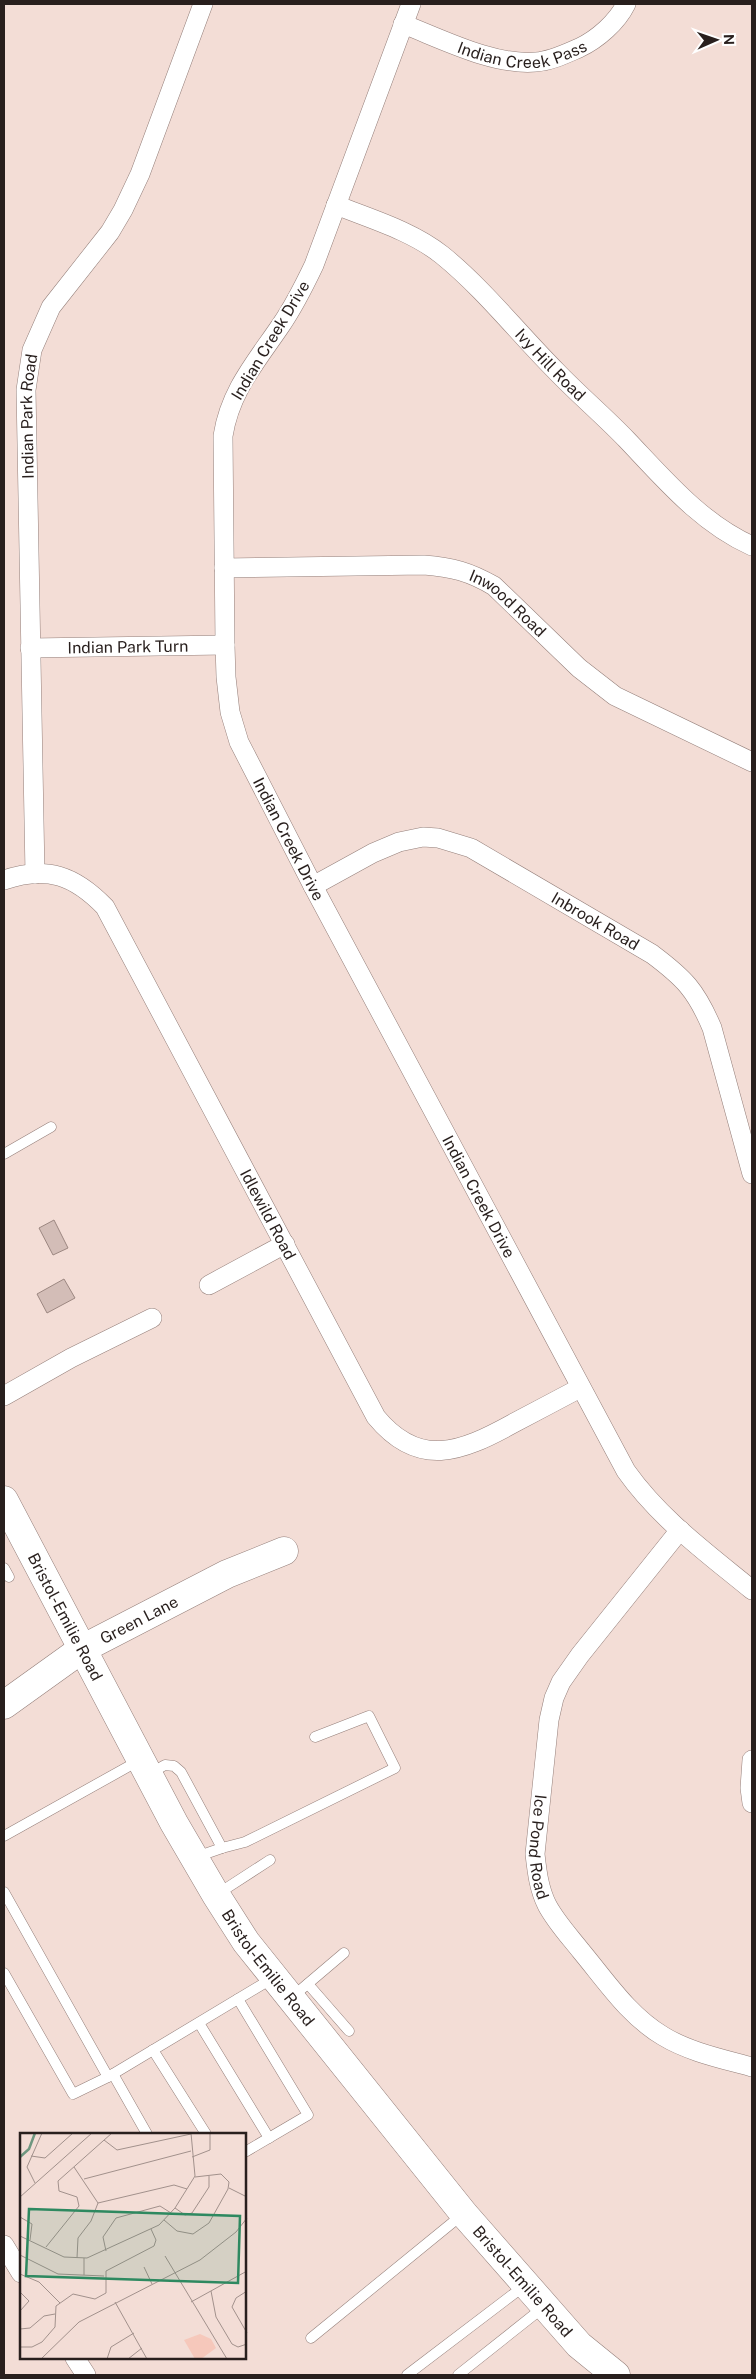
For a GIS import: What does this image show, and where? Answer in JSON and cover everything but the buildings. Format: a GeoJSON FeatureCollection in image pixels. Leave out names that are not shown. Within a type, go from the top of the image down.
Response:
{"type":"FeatureCollection","features":[{"type":"Feature","properties":{"kind":"street","name":"Indian Park Road"},"geometry":{"type":"LineString","coordinates":[[35,874],[26,390],[32,350],[51,307],[110,232],[123,210],[140,174],[203,4]]}},
{"type":"Feature","properties":{"kind":"street","name":"Indian Creek Drive"},"geometry":{"type":"LineString","coordinates":[[411,4],[314,265],[297,299],[240,384],[226,419],[223,436],[225,645],[230,712],[239,742],[313,886],[626,1471],[642,1494],[680,1530],[752,1590]]}},
{"type":"Feature","properties":{"kind":"street","name":"Indian Creek Pass"},"geometry":{"type":"LineString","coordinates":[[403,24],[500,59],[535,62],[564,55],[588,44],[607,29],[626,4]]}},
{"type":"Feature","properties":{"kind":"street","name":"Ivy Hill Road"},"geometry":{"type":"LineString","coordinates":[[336,205],[407,234],[441,254],[479,290],[557,372],[682,497],[714,526],[752,546]]}},
{"type":"Feature","properties":{"kind":"street","name":"Inwood Road"},"geometry":{"type":"LineString","coordinates":[[224,568],[424,565],[453,568],[480,578],[494,586],[579,668],[615,696],[752,762]]}},
{"type":"Feature","properties":{"kind":"street","name":"Indian Park Turn"},"geometry":{"type":"LineString","coordinates":[[30,648],[225,645]]}},
{"type":"Feature","properties":{"kind":"street","name":"Inbrook Road"},"geometry":{"type":"LineString","coordinates":[[313,886],[372,853],[399,842],[438,838],[471,848],[652,954],[679,974],[691,987],[706,1013],[712,1028],[752,1174]]}},
{"type":"Feature","properties":{"kind":"street","name":"Idlewild Road"},"geometry":{"type":"LineString","coordinates":[[4,880],[15,876],[52,875],[75,882],[88,890],[105,907],[376,1417],[387,1430],[410,1445],[430,1451],[443,1452],[461,1448],[486,1438],[580,1388]]}},
{"type":"Feature","properties":{"kind":"street"},"geometry":{"type":"LineString","coordinates":[[209,1285],[285,1244]]}},
{"type":"Feature","properties":{"kind":"street"},"geometry":{"type":"LineString","coordinates":[[4,1396],[152,1318]]}},
{"type":"Feature","properties":{"kind":"street","name":"Bristol-Emilie Road"},"geometry":{"type":"LineString","coordinates":[[4,1500],[144,1767],[194,1858],[246,1942],[273,1978],[299,1991],[464,2214],[527,2283],[579,2345],[616,2375]]}},
{"type":"Feature","properties":{"kind":"street","name":"Ice Pond Road"},"geometry":{"type":"LineString","coordinates":[[680,1530],[580,1654],[561,1682],[554,1698],[549,1720],[535,1854],[536,1871],[548,1907],[565,1931],[622,2001],[648,2026],[664,2037],[689,2049],[752,2068]]}},
{"type":"Feature","properties":{"kind":"street","name":"Green Lane"},"geometry":{"type":"LineString","coordinates":[[4,1705],[82,1649],[227,1574],[284,1551]]}},
{"type":"Feature","properties":{"kind":"street"},"geometry":{"type":"LineString","coordinates":[[752,1760],[750,1788],[752,1802]]}},
{"type":"Feature","properties":{"kind":"street"},"geometry":{"type":"LineString","coordinates":[[4,2245],[20,2270]]}},
{"type":"Feature","properties":{"kind":"street"},"geometry":{"type":"LineString","coordinates":[[76,2359],[86,2375]]}},
{"type":"Feature","properties":{"kind":"lane"},"geometry":{"type":"LineString","coordinates":[[4,1154],[51,1127]]}},
{"type":"Feature","properties":{"kind":"lane"},"geometry":{"type":"LineString","coordinates":[[194,1858],[245,1842],[395,1768],[369,1716],[315,1737]]}},
{"type":"Feature","properties":{"kind":"lane"},"geometry":{"type":"LineString","coordinates":[[4,1836],[144,1767],[165,1765],[174,1766],[181,1772],[222,1848]]}},
{"type":"Feature","properties":{"kind":"lane"},"geometry":{"type":"LineString","coordinates":[[216,1895],[270,1860]]}},
{"type":"Feature","properties":{"kind":"lane"},"geometry":{"type":"LineString","coordinates":[[4,1892],[110,2075],[146,2133]]}},
{"type":"Feature","properties":{"kind":"lane"},"geometry":{"type":"LineString","coordinates":[[344,1953],[299,1991],[349,2031]]}},
{"type":"Feature","properties":{"kind":"lane"},"geometry":{"type":"LineString","coordinates":[[4,1972],[73,2094],[110,2075],[273,1978]]}},
{"type":"Feature","properties":{"kind":"lane"},"geometry":{"type":"LineString","coordinates":[[238,1999],[308,2115],[246,2151]]}},
{"type":"Feature","properties":{"kind":"lane"},"geometry":{"type":"LineString","coordinates":[[199,2023],[268,2138]]}},
{"type":"Feature","properties":{"kind":"lane"},"geometry":{"type":"LineString","coordinates":[[153,2050],[205,2133]]}},
{"type":"Feature","properties":{"kind":"lane"},"geometry":{"type":"LineString","coordinates":[[312,2338],[464,2214]]}},
{"type":"Feature","properties":{"kind":"lane"},"geometry":{"type":"LineString","coordinates":[[407,2375],[527,2283]]}},
{"type":"Feature","properties":{"kind":"lane"},"geometry":{"type":"LineString","coordinates":[[458,2375],[546,2306]]}}]}
